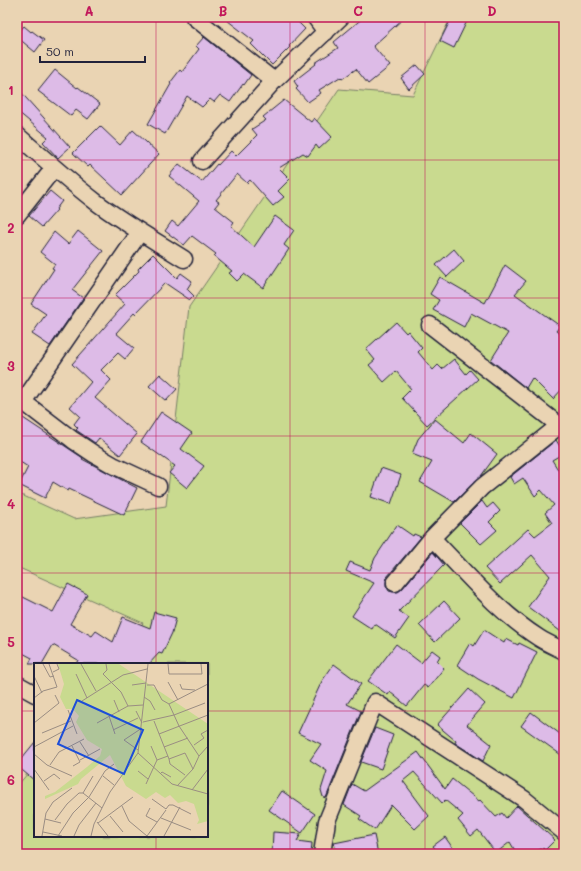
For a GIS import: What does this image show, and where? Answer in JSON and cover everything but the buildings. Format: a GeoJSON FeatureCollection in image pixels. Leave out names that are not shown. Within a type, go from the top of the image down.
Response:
{"type":"FeatureCollection","features":[{"type":"Feature","properties":{"kind":"street"},"geometry":{"type":"LineString","coordinates":[[194,17],[274,81]]}},
{"type":"Feature","properties":{"kind":"street"},"geometry":{"type":"LineString","coordinates":[[315,17],[326,32]]}},
{"type":"Feature","properties":{"kind":"street"},"geometry":{"type":"LineString","coordinates":[[202,161],[274,81],[341,17]]}},
{"type":"Feature","properties":{"kind":"street"},"geometry":{"type":"LineString","coordinates":[[17,135],[54,168],[96,202],[140,232],[184,258]]}},
{"type":"Feature","properties":{"kind":"street"},"geometry":{"type":"LineString","coordinates":[[17,215],[54,168]]}},
{"type":"Feature","properties":{"kind":"street"},"geometry":{"type":"LineString","coordinates":[[140,232],[20,399],[73,440],[94,454],[113,465],[158,486]]}},
{"type":"Feature","properties":{"kind":"street"},"geometry":{"type":"LineString","coordinates":[[395,583],[432,538],[482,487],[562,427],[430,325]]}},
{"type":"Feature","properties":{"kind":"street"},"geometry":{"type":"LineString","coordinates":[[432,538],[500,607],[520,625],[541,639],[564,651]]}},
{"type":"Feature","properties":{"kind":"street"},"geometry":{"type":"LineString","coordinates":[[17,684],[34,693]]}},
{"type":"Feature","properties":{"kind":"street"},"geometry":{"type":"LineString","coordinates":[[322,854],[327,821],[375,702],[524,799],[564,832]]}},
{"type":"Feature","properties":{"kind":"green space"},"geometry":{"type":"Polygon","coordinates":[[[451,17],[564,17],[564,854],[17,854],[17,786],[34,766],[34,837],[208,837],[208,663],[113,663],[143,623],[17,567],[17,493],[74,519],[166,506],[189,307],[339,89],[413,95],[451,17]]]}}]}
